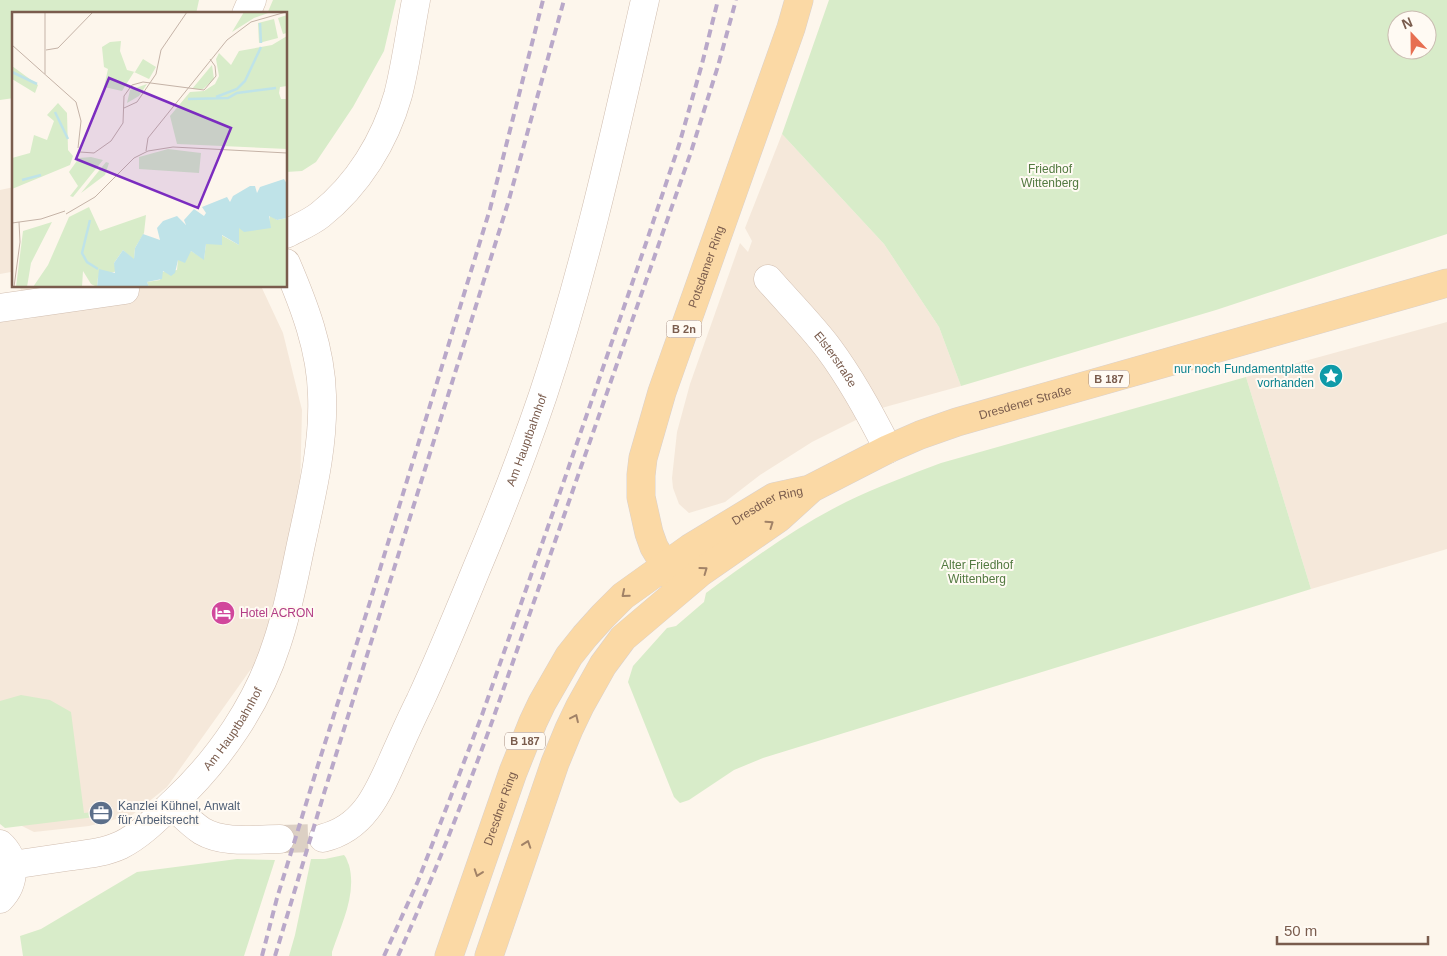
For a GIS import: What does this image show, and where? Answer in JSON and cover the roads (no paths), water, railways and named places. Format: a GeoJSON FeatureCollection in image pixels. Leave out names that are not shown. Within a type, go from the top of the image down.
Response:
{"type":"FeatureCollection","features":[{"type":"Feature","properties":{"kind":"main road","name":"Potsdamer Ring"},"geometry":{"type":"LineString","coordinates":[[680,589],[664,565],[648,532],[642,504],[641,475],[647,441],[687,319],[791,28],[799,0]]}},
{"type":"Feature","properties":{"kind":"main road","name":"Dresdener Straße"},"geometry":{"type":"LineString","coordinates":[[812,488],[888,449],[957,422],[1447,283]]}},
{"type":"Feature","properties":{"kind":"main road","name":"Dresdner Ring"},"geometry":{"type":"LineString","coordinates":[[449,956],[513,772],[533,722],[569,656],[623,596],[664,565],[774,497],[812,488]]}},
{"type":"Feature","properties":{"kind":"main road","name":"Dresdner Ring"},"geometry":{"type":"LineString","coordinates":[[488,956],[555,763],[580,706],[604,665],[624,638],[680,589],[701,572],[779,518],[812,488]]}},
{"type":"Feature","properties":{"kind":"street"},"geometry":{"type":"LineString","coordinates":[[247,12],[252,0]]}},
{"type":"Feature","properties":{"kind":"street"},"geometry":{"type":"LineString","coordinates":[[288,233],[316,218],[331,206],[357,177],[380,143],[398,93],[416,0]]}},
{"type":"Feature","properties":{"kind":"street","name":"Am Hauptbahnhof"},"geometry":{"type":"LineString","coordinates":[[323,838],[340,832],[356,821],[373,802],[434,670],[510,485],[543,394],[578,276],[599,196],[645,0]]}},
{"type":"Feature","properties":{"kind":"street","name":"Am Hauptbahnhof"},"geometry":{"type":"LineString","coordinates":[[6,854],[101,852],[132,838],[172,805],[200,775],[217,755],[246,714],[257,693],[271,661],[283,624],[309,509],[322,426],[319,361],[313,334],[288,268]]}},
{"type":"Feature","properties":{"kind":"street","name":"Elsterstraße"},"geometry":{"type":"LineString","coordinates":[[768,279],[828,348],[845,373],[888,449]]}},
{"type":"Feature","properties":{"kind":"street"},"geometry":{"type":"LineString","coordinates":[[0,308],[125,290]]}},
{"type":"Feature","properties":{"kind":"street"},"geometry":{"type":"LineString","coordinates":[[172,805],[202,830],[213,835],[226,838],[280,839]]}},
{"type":"Feature","properties":{"kind":"street"},"geometry":{"type":"LineString","coordinates":[[0,900],[6,893],[12,880],[6,854]]}},
{"type":"Feature","properties":{"kind":"tunnel"},"geometry":{"type":"LineString","coordinates":[[280,839],[323,838]]}},
{"type":"Feature","properties":{"kind":"railway"},"geometry":{"type":"LineString","coordinates":[[262,956],[277,898],[490,209],[543,0]]}},
{"type":"Feature","properties":{"kind":"railway"},"geometry":{"type":"LineString","coordinates":[[275,956],[508,203],[564,0]]}},
{"type":"Feature","properties":{"kind":"railway"},"geometry":{"type":"LineString","coordinates":[[384,956],[418,881],[482,715],[557,501],[679,145],[718,0]]}},
{"type":"Feature","properties":{"kind":"railway"},"geometry":{"type":"LineString","coordinates":[[398,956],[448,838],[493,719],[691,152],[736,0]]}},
{"type":"Feature","properties":{"kind":"place","name":"nur noch Fundamentplatte vorhanden"},"geometry":{"type":"Point","coordinates":[1331,376]}},
{"type":"Feature","properties":{"kind":"place","name":"Hotel ACRON"},"geometry":{"type":"Point","coordinates":[223,613]}},
{"type":"Feature","properties":{"kind":"place","name":"Kanzlei Kühnel, Anwalt für Arbeitsrecht"},"geometry":{"type":"Point","coordinates":[101,813]}},
{"type":"Feature","properties":{"kind":"park label","name":"Friedhof Wittenberg"},"geometry":{"type":"Point","coordinates":[1050,176]}},
{"type":"Feature","properties":{"kind":"park label","name":"Alter Friedhof Wittenberg"},"geometry":{"type":"Point","coordinates":[977,572]}}]}
